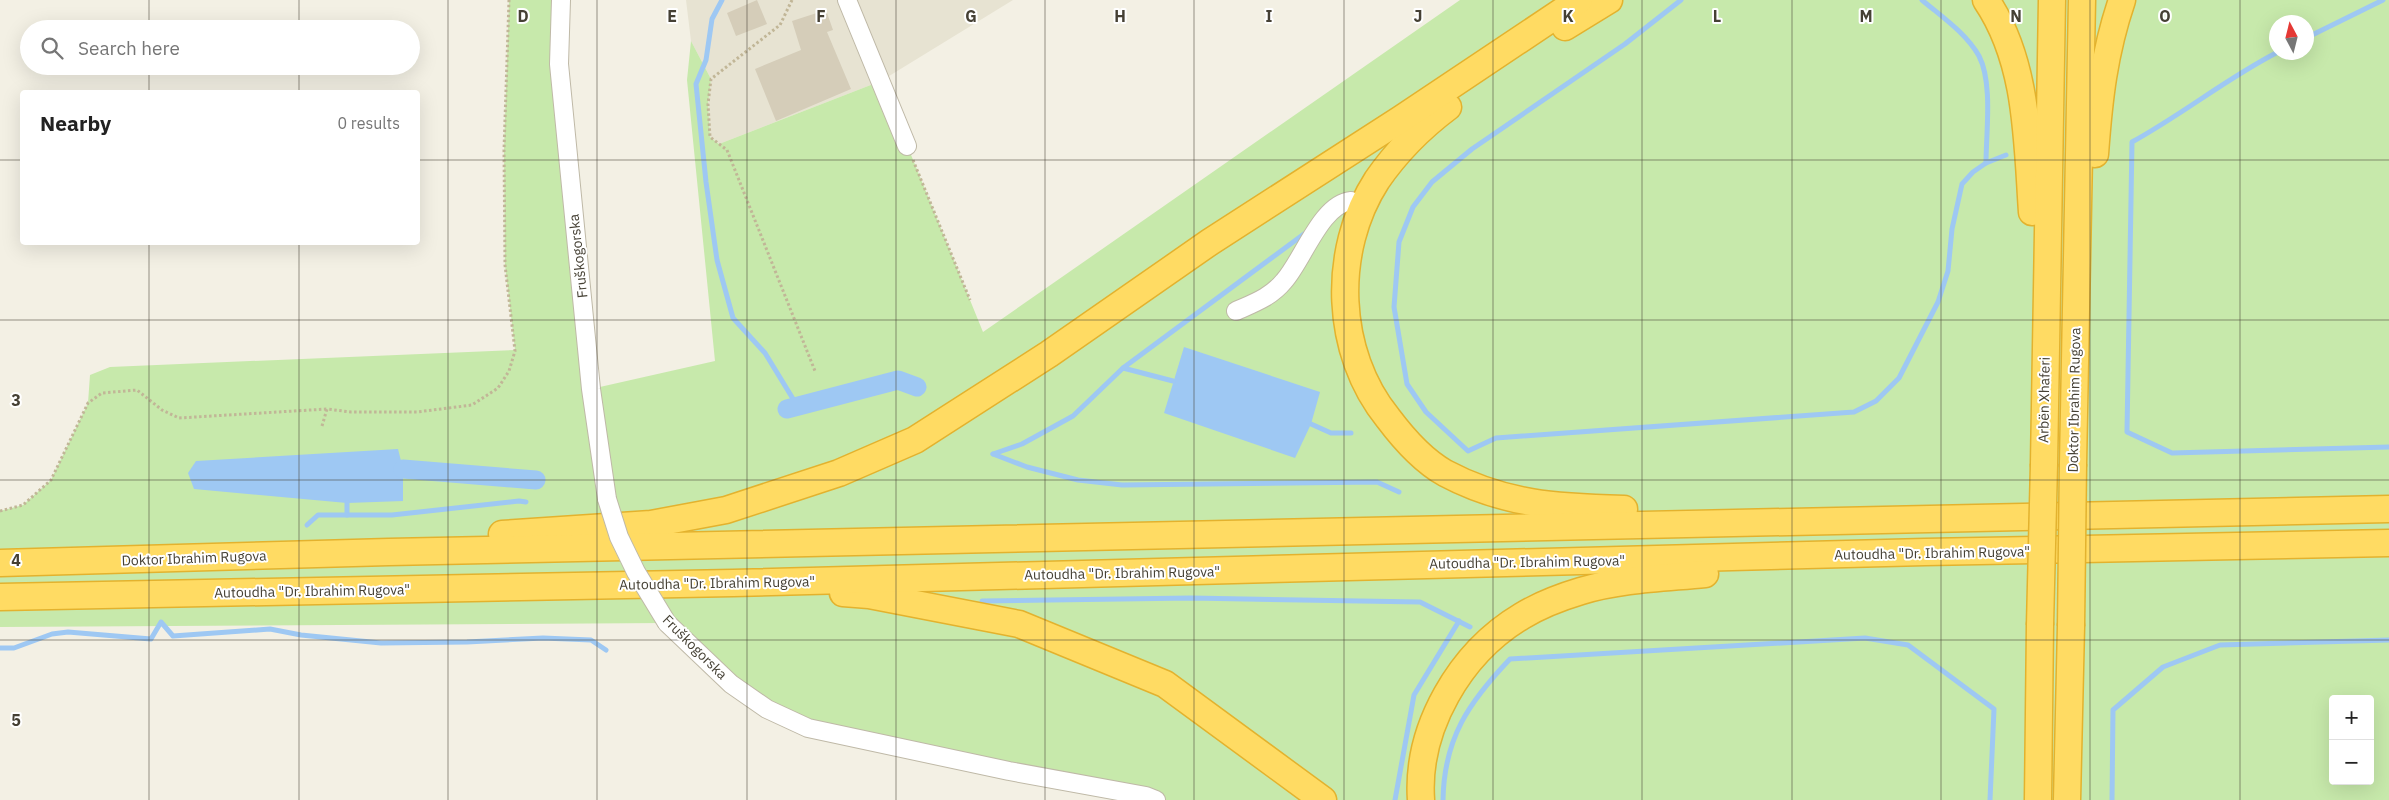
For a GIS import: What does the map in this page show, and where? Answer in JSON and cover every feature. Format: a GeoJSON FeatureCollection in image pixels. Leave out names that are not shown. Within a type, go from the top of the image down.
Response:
{"type":"FeatureCollection","features":[{"type":"Feature","properties":{"kind":"highway"},"geometry":{"type":"LineString","coordinates":[[389,552],[478,536],[565,528],[651,524],[726,510],[839,474],[914,440],[1049,354],[1210,242],[1401,119],[1578,0]]}},
{"type":"Feature","properties":{"kind":"highway"},"geometry":{"type":"LineString","coordinates":[[1609,0],[1542,42],[1420,128],[1376,182],[1363,208],[1352,238],[1347,268],[1345,303],[1349,339],[1360,373],[1379,407],[1406,441],[1443,472],[1488,493],[1556,507],[1812,522]]}},
{"type":"Feature","properties":{"kind":"highway"},"geometry":{"type":"LineString","coordinates":[[1986,0],[1994,12],[2012,50],[2022,93],[2028,146],[2045,365]]}},
{"type":"Feature","properties":{"kind":"highway","name":"Arbën Xhaferi"},"geometry":{"type":"LineString","coordinates":[[2038,800],[2052,0]]}},
{"type":"Feature","properties":{"kind":"highway","name":"Doktor Ibrahim Rugova"},"geometry":{"type":"LineString","coordinates":[[2067,800],[2082,0]]}},
{"type":"Feature","properties":{"kind":"highway"},"geometry":{"type":"LineString","coordinates":[[2075,311],[2094,173],[2102,78],[2109,38],[2122,0]]}},
{"type":"Feature","properties":{"kind":"highway"},"geometry":{"type":"LineString","coordinates":[[2254,511],[2389,497]]}},
{"type":"Feature","properties":{"kind":"highway"},"geometry":{"type":"LineString","coordinates":[[389,552],[2389,509]]}},
{"type":"Feature","properties":{"kind":"highway"},"geometry":{"type":"LineString","coordinates":[[2244,547],[2389,544]]}},
{"type":"Feature","properties":{"kind":"highway"},"geometry":{"type":"LineString","coordinates":[[2244,547],[2389,554]]}},
{"type":"Feature","properties":{"kind":"highway","name":"Autoudha \"Dr. Ibrahim Rugova\""},"geometry":{"type":"LineString","coordinates":[[0,597],[733,583],[1953,552],[2244,547]]}},
{"type":"Feature","properties":{"kind":"highway","name":"Doktor Ibrahim Rugova"},"geometry":{"type":"LineString","coordinates":[[0,563],[389,552]]}},
{"type":"Feature","properties":{"kind":"highway"},"geometry":{"type":"LineString","coordinates":[[1421,800],[1420,787],[1425,749],[1436,716],[1452,684],[1472,658],[1496,636],[1522,616],[1550,602],[1582,591],[1628,581],[1953,552]]}},
{"type":"Feature","properties":{"kind":"highway"},"geometry":{"type":"LineString","coordinates":[[733,583],[869,595],[1019,624],[1165,684],[1323,800]]}},
{"type":"Feature","properties":{"kind":"street","name":"Fruškogorska"},"geometry":{"type":"LineString","coordinates":[[561,0],[559,64],[592,403],[607,499],[619,537],[636,572],[667,623],[731,684],[767,709],[808,728],[1135,798],[1146,796],[1156,800]]}},
{"type":"Feature","properties":{"kind":"street"},"geometry":{"type":"LineString","coordinates":[[847,0],[907,146]]}},
{"type":"Feature","properties":{"kind":"street"},"geometry":{"type":"LineString","coordinates":[[1236,311],[1267,298],[1284,282],[1324,217],[1336,206],[1351,201],[1363,208]]}},
{"type":"Feature","properties":{"kind":"path"},"geometry":{"type":"LineString","coordinates":[[0,511],[23,505],[51,480],[88,404],[102,393],[138,390],[162,410],[179,418],[327,409],[351,412],[417,412],[472,404],[498,388],[509,371],[515,350],[505,265],[504,150],[508,0]]}},
{"type":"Feature","properties":{"kind":"path"},"geometry":{"type":"LineString","coordinates":[[792,0],[780,25],[711,79],[708,112],[710,137],[727,150],[815,371]]}},
{"type":"Feature","properties":{"kind":"path"},"geometry":{"type":"LineString","coordinates":[[907,146],[970,300]]}},
{"type":"Feature","properties":{"kind":"path"},"geometry":{"type":"LineString","coordinates":[[322,426],[327,409]]}},
{"type":"Feature","properties":{"kind":"shaded area"},"geometry":{"type":"Polygon","coordinates":[[[686,0],[1013,0],[881,81],[719,144],[710,137],[708,104],[711,79],[691,41],[686,0]]]}},
{"type":"Feature","properties":{"kind":"green space"},"geometry":{"type":"Polygon","coordinates":[[[509,0],[561,0],[591,389],[715,361],[687,80],[691,41],[711,79],[708,104],[710,137],[719,144],[881,81],[983,332],[1460,0],[2389,0],[2389,800],[1160,800],[808,728],[731,684],[638,575],[667,623],[0,627],[0,511],[23,505],[51,480],[88,403],[90,375],[110,367],[515,350],[505,265],[504,150],[509,0]]]}},
{"type":"Feature","properties":{"kind":"water"},"geometry":{"type":"Polygon","coordinates":[[[1184,347],[1320,392],[1311,424],[1295,458],[1164,413],[1184,347]]]}},
{"type":"Feature","properties":{"kind":"water"},"geometry":{"type":"Polygon","coordinates":[[[398,449],[403,469],[403,501],[347,503],[194,489],[188,473],[196,461],[398,449]]]}},
{"type":"Feature","properties":{"kind":"building"},"geometry":{"type":"Polygon","coordinates":[[[757,0],[767,24],[736,36],[727,13],[757,0]]]}},
{"type":"Feature","properties":{"kind":"building"},"geometry":{"type":"Polygon","coordinates":[[[826,10],[833,30],[827,32],[851,89],[776,121],[755,69],[801,50],[792,21],[826,10]]]}},
{"type":"Feature","properties":{"kind":"waterway"},"geometry":{"type":"LineString","coordinates":[[722,0],[712,19],[706,60],[696,84],[706,182],[717,260],[733,318],[765,353],[798,407]]}},
{"type":"Feature","properties":{"kind":"waterway"},"geometry":{"type":"LineString","coordinates":[[1681,0],[1625,44],[1472,149],[1432,182],[1413,207],[1399,242],[1394,307],[1407,384],[1426,412],[1468,451],[1496,438],[1854,412],[1876,401],[1899,378],[1938,302],[1948,271],[1952,229],[1962,184],[1973,172],[1986,163],[2006,155]]}},
{"type":"Feature","properties":{"kind":"waterway"},"geometry":{"type":"LineString","coordinates":[[1922,0],[1961,33],[1979,56],[1986,80],[1987,94],[1986,163]]}},
{"type":"Feature","properties":{"kind":"waterway"},"geometry":{"type":"LineString","coordinates":[[2314,34],[2383,0]]}},
{"type":"Feature","properties":{"kind":"waterway"},"geometry":{"type":"LineString","coordinates":[[2269,57],[2132,142],[2127,432],[2172,453],[2389,447]]}},
{"type":"Feature","properties":{"kind":"waterway"},"geometry":{"type":"LineString","coordinates":[[1123,368],[1304,234]]}},
{"type":"Feature","properties":{"kind":"waterway"},"geometry":{"type":"LineString","coordinates":[[993,454],[1022,444],[1073,416],[1123,368],[1173,381]]}},
{"type":"Feature","properties":{"kind":"waterway"},"geometry":{"type":"LineString","coordinates":[[787,409],[898,380],[917,387]]}},
{"type":"Feature","properties":{"kind":"waterway"},"geometry":{"type":"LineString","coordinates":[[1311,424],[1331,433],[1351,433]]}},
{"type":"Feature","properties":{"kind":"waterway"},"geometry":{"type":"LineString","coordinates":[[993,454],[1027,467],[1078,480],[1122,485],[1377,482],[1399,492]]}},
{"type":"Feature","properties":{"kind":"waterway"},"geometry":{"type":"LineString","coordinates":[[403,469],[536,480]]}},
{"type":"Feature","properties":{"kind":"waterway"},"geometry":{"type":"LineString","coordinates":[[347,503],[347,515],[392,515],[519,501],[526,502]]}},
{"type":"Feature","properties":{"kind":"waterway"},"geometry":{"type":"LineString","coordinates":[[307,525],[318,515],[347,515]]}},
{"type":"Feature","properties":{"kind":"waterway"},"geometry":{"type":"LineString","coordinates":[[982,601],[1191,598],[1420,602],[1470,627]]}},
{"type":"Feature","properties":{"kind":"waterway"},"geometry":{"type":"LineString","coordinates":[[1395,800],[1414,695],[1459,621]]}},
{"type":"Feature","properties":{"kind":"waterway"},"geometry":{"type":"LineString","coordinates":[[0,648],[14,648],[52,634],[68,632],[151,639],[161,622],[173,636],[270,629],[301,635],[381,643],[467,642],[543,638],[591,640],[606,650]]}},
{"type":"Feature","properties":{"kind":"waterway"},"geometry":{"type":"LineString","coordinates":[[1443,800],[1444,778],[1448,758],[1462,722],[1482,690],[1510,659],[1865,638],[1908,645],[1994,709],[1990,800]]}},
{"type":"Feature","properties":{"kind":"waterway"},"geometry":{"type":"LineString","coordinates":[[2112,800],[2113,710],[2163,667],[2220,645],[2389,640]]}}]}
